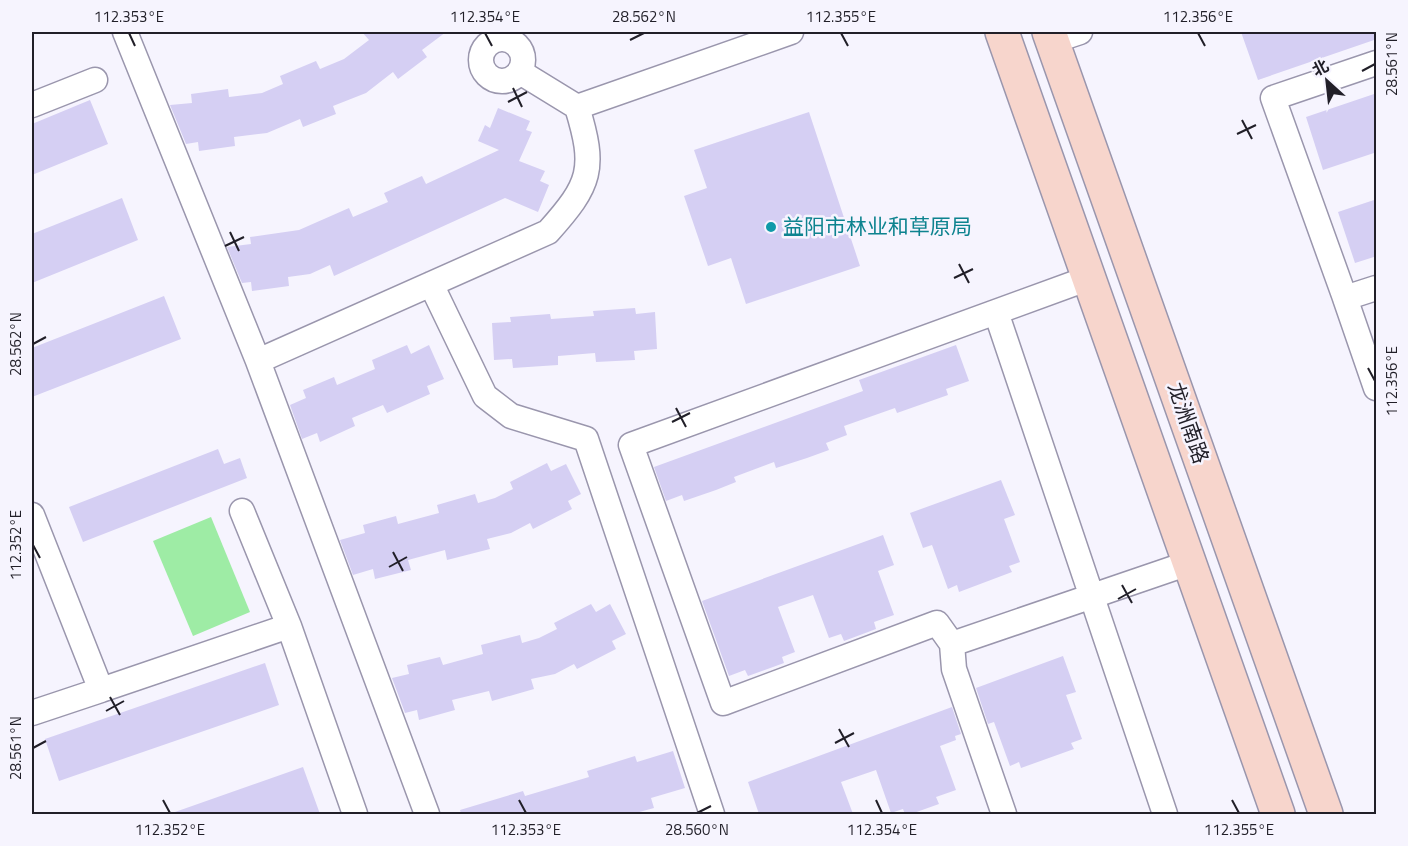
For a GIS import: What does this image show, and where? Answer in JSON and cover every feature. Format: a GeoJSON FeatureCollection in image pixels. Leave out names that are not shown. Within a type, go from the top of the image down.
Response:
{"type":"FeatureCollection","features":[{"type":"Feature","properties":{"kind":"main road"},"geometry":{"type":"LineString","coordinates":[[1002,32],[1278,814]]}},
{"type":"Feature","properties":{"kind":"main road","name":"龙洲南路"},"geometry":{"type":"LineString","coordinates":[[1061,35],[1326,814]]}},
{"type":"Feature","properties":{"kind":"street"},"geometry":{"type":"LineString","coordinates":[[125,32],[258,361],[427,814]]}},
{"type":"Feature","properties":{"kind":"street"},"geometry":{"type":"LineString","coordinates":[[577,107],[791,32]]}},
{"type":"Feature","properties":{"kind":"street"},"geometry":{"type":"LineString","coordinates":[[504,35],[522,51],[523,65],[520,72],[509,80],[495,80],[484,72],[478,42],[491,41],[504,35]]}},
{"type":"Feature","properties":{"kind":"street"},"geometry":{"type":"LineString","coordinates":[[1377,63],[1273,98],[1377,388]]}},
{"type":"Feature","properties":{"kind":"street"},"geometry":{"type":"LineString","coordinates":[[258,361],[548,232],[574,203],[588,169],[588,144],[577,107],[520,72]]}},
{"type":"Feature","properties":{"kind":"street"},"geometry":{"type":"LineString","coordinates":[[32,105],[95,80]]}},
{"type":"Feature","properties":{"kind":"street"},"geometry":{"type":"LineString","coordinates":[[1004,814],[954,669],[952,644],[937,623],[723,703],[631,445],[1089,278]]}},
{"type":"Feature","properties":{"kind":"street"},"geometry":{"type":"LineString","coordinates":[[431,284],[485,396],[511,416],[586,439],[712,814]]}},
{"type":"Feature","properties":{"kind":"street"},"geometry":{"type":"LineString","coordinates":[[1345,298],[1377,288]]}},
{"type":"Feature","properties":{"kind":"street"},"geometry":{"type":"LineString","coordinates":[[996,312],[1165,814]]}},
{"type":"Feature","properties":{"kind":"street"},"geometry":{"type":"LineString","coordinates":[[242,511],[289,626],[356,814]]}},
{"type":"Feature","properties":{"kind":"street"},"geometry":{"type":"LineString","coordinates":[[32,515],[101,690]]}},
{"type":"Feature","properties":{"kind":"street"},"geometry":{"type":"LineString","coordinates":[[952,644],[1189,563]]}},
{"type":"Feature","properties":{"kind":"street"},"geometry":{"type":"LineString","coordinates":[[32,713],[289,626]]}},
{"type":"Feature","properties":{"kind":"green space"},"geometry":{"type":"Polygon","coordinates":[[[211,517],[250,612],[193,636],[153,541],[211,517]]]}},
{"type":"Feature","properties":{"kind":"building"},"geometry":{"type":"Polygon","coordinates":[[[362,32],[446,32],[422,50],[427,57],[398,79],[393,72],[366,93],[333,106],[336,114],[303,127],[300,119],[267,133],[234,137],[235,146],[199,151],[198,142],[186,144],[170,105],[192,103],[191,94],[228,89],[229,97],[262,93],[283,84],[280,76],[316,61],[320,69],[344,59],[369,40],[362,32]]]}},
{"type":"Feature","properties":{"kind":"building"},"geometry":{"type":"Polygon","coordinates":[[[1241,32],[1377,32],[1377,39],[1258,80],[1241,32]]]}},
{"type":"Feature","properties":{"kind":"building"},"geometry":{"type":"Polygon","coordinates":[[[1377,93],[1377,152],[1323,170],[1306,117],[1377,93]]]}},
{"type":"Feature","properties":{"kind":"building"},"geometry":{"type":"Polygon","coordinates":[[[90,100],[108,144],[32,175],[32,124],[90,100]]]}},
{"type":"Feature","properties":{"kind":"building"},"geometry":{"type":"Polygon","coordinates":[[[498,108],[530,121],[526,130],[532,132],[519,161],[545,171],[540,181],[549,185],[538,212],[505,198],[334,276],[330,265],[310,274],[288,277],[289,286],[252,291],[251,282],[242,283],[227,247],[251,244],[250,237],[299,230],[349,208],[353,217],[388,202],[384,193],[422,176],[426,184],[499,150],[478,141],[485,125],[490,128],[498,108]]]}},
{"type":"Feature","properties":{"kind":"building","name":"益阳市林业和草原局"},"geometry":{"type":"Polygon","coordinates":[[[809,112],[860,266],[746,304],[731,258],[708,266],[684,196],[707,188],[694,150],[809,112]]]}},
{"type":"Feature","properties":{"kind":"building"},"geometry":{"type":"Polygon","coordinates":[[[122,198],[138,240],[32,283],[32,234],[122,198]]]}},
{"type":"Feature","properties":{"kind":"building"},"geometry":{"type":"Polygon","coordinates":[[[1377,199],[1377,256],[1355,263],[1338,212],[1377,199]]]}},
{"type":"Feature","properties":{"kind":"building"},"geometry":{"type":"Polygon","coordinates":[[[164,296],[181,339],[32,397],[32,348],[164,296]]]}},
{"type":"Feature","properties":{"kind":"building"},"geometry":{"type":"Polygon","coordinates":[[[635,308],[636,314],[655,312],[657,349],[634,351],[635,360],[596,362],[595,353],[558,356],[558,365],[513,368],[512,359],[494,360],[492,323],[511,322],[510,317],[550,314],[551,319],[594,316],[593,311],[635,308]]]}},
{"type":"Feature","properties":{"kind":"building"},"geometry":{"type":"Polygon","coordinates":[[[407,345],[411,354],[429,345],[444,379],[427,386],[430,394],[387,413],[383,405],[352,418],[355,426],[320,442],[317,433],[302,439],[290,405],[306,398],[303,390],[334,377],[337,385],[375,369],[372,360],[407,345]]]}},
{"type":"Feature","properties":{"kind":"building"},"geometry":{"type":"Polygon","coordinates":[[[956,345],[969,381],[946,389],[948,395],[897,413],[895,408],[844,426],[847,435],[826,443],[829,450],[776,468],[774,462],[734,477],[736,482],[684,501],[682,495],[666,501],[654,467],[863,391],[859,380],[956,345]]]}},
{"type":"Feature","properties":{"kind":"building"},"geometry":{"type":"Polygon","coordinates":[[[218,449],[224,464],[240,458],[247,478],[83,542],[69,507],[218,449]]]}},
{"type":"Feature","properties":{"kind":"building"},"geometry":{"type":"Polygon","coordinates":[[[547,463],[551,471],[566,464],[581,494],[568,501],[572,509],[533,529],[530,523],[511,533],[487,539],[490,549],[447,560],[445,550],[408,560],[411,570],[375,579],[373,569],[353,575],[340,540],[365,533],[363,525],[396,516],[398,524],[439,513],[437,505],[475,494],[478,503],[495,498],[513,489],[510,482],[547,463]]]}},
{"type":"Feature","properties":{"kind":"building"},"geometry":{"type":"Polygon","coordinates":[[[1001,480],[1015,515],[1004,519],[1020,562],[1009,566],[1012,572],[959,592],[957,585],[948,589],[932,545],[923,548],[910,513],[1001,480]]]}},
{"type":"Feature","properties":{"kind":"building"},"geometry":{"type":"Polygon","coordinates":[[[883,535],[894,565],[878,571],[894,615],[874,622],[876,629],[844,641],[841,634],[829,638],[813,595],[778,607],[795,652],[782,657],[784,663],[748,676],[745,670],[729,676],[702,601],[883,535]]]}},
{"type":"Feature","properties":{"kind":"building"},"geometry":{"type":"Polygon","coordinates":[[[591,604],[596,612],[610,604],[626,634],[612,641],[616,649],[577,669],[574,664],[555,674],[531,679],[534,689],[492,701],[489,691],[452,700],[455,710],[419,720],[417,710],[405,713],[392,678],[409,674],[407,665],[440,657],[443,665],[483,654],[481,645],[520,635],[522,643],[539,638],[557,629],[554,623],[591,604]]]}},
{"type":"Feature","properties":{"kind":"building"},"geometry":{"type":"Polygon","coordinates":[[[1063,656],[1076,692],[1066,695],[1082,739],[1071,743],[1074,749],[1021,768],[1019,762],[1010,766],[994,722],[988,724],[976,688],[1063,656]]]}},
{"type":"Feature","properties":{"kind":"building"},"geometry":{"type":"Polygon","coordinates":[[[265,663],[279,705],[59,781],[45,739],[265,663]]]}},
{"type":"Feature","properties":{"kind":"building"},"geometry":{"type":"Polygon","coordinates":[[[952,707],[961,734],[955,736],[956,740],[940,746],[956,790],[936,797],[939,804],[911,814],[905,814],[903,809],[891,813],[876,770],[841,782],[853,814],[759,814],[748,782],[952,707]]]}},
{"type":"Feature","properties":{"kind":"building"},"geometry":{"type":"Polygon","coordinates":[[[673,751],[685,788],[651,798],[654,808],[632,814],[461,814],[460,810],[523,791],[525,796],[589,777],[587,771],[635,756],[637,762],[673,751]]]}},
{"type":"Feature","properties":{"kind":"building"},"geometry":{"type":"Polygon","coordinates":[[[303,767],[320,814],[175,814],[175,812],[303,767]]]}},
{"type":"Feature","properties":{"kind":"place","name":"益阳市林业和草原局"},"geometry":{"type":"Point","coordinates":[771,227]}}]}
